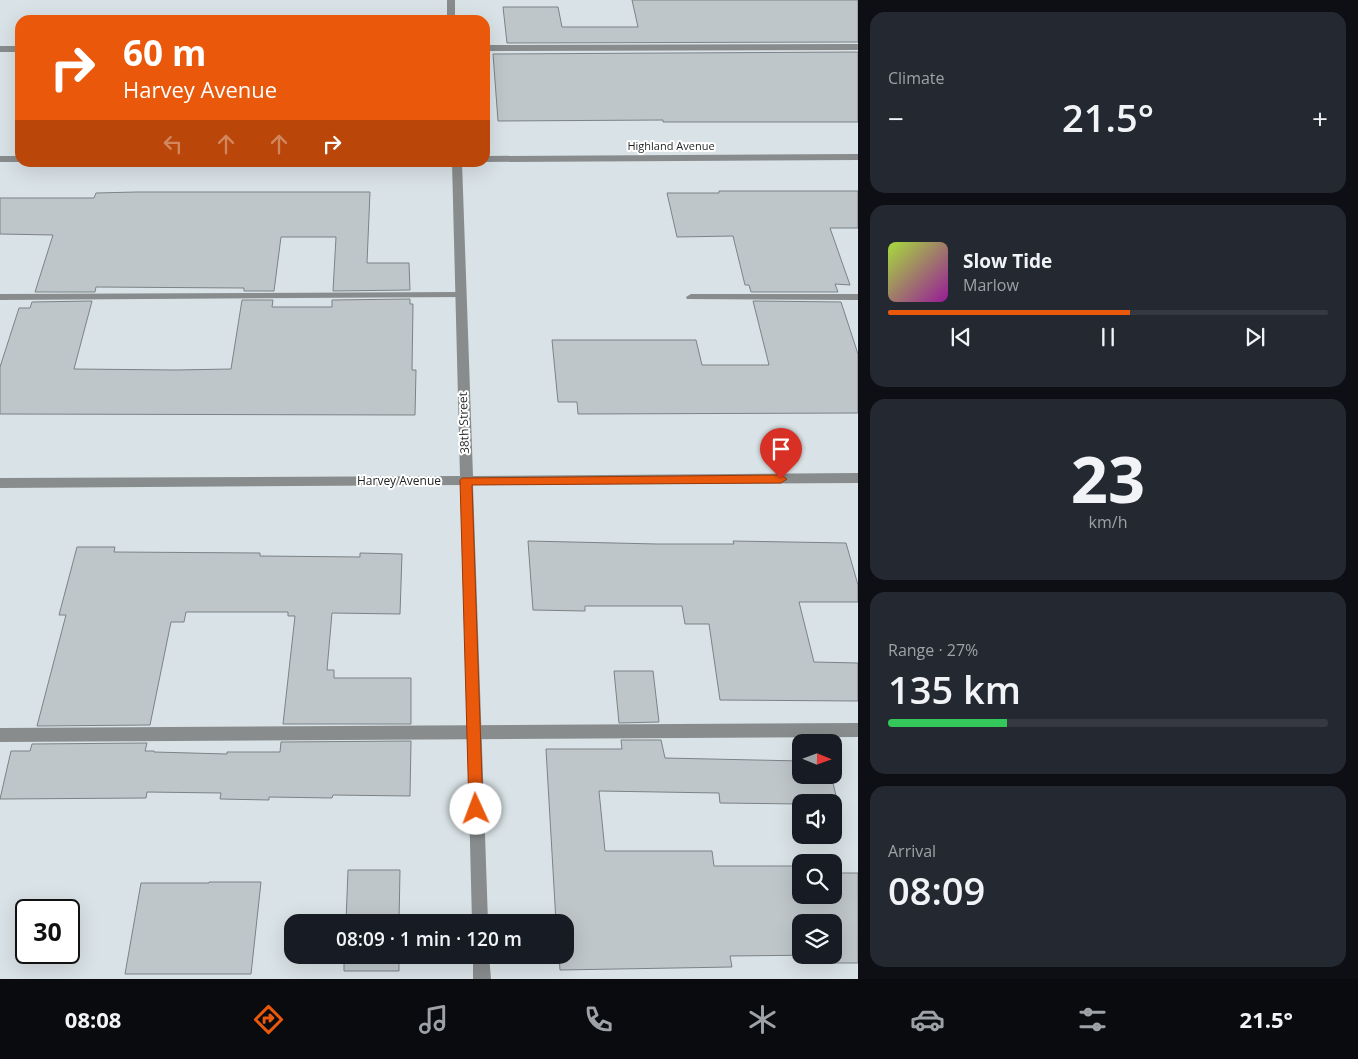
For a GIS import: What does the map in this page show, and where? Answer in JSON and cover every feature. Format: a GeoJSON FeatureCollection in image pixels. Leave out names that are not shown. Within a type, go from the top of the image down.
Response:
{"type":"FeatureCollection","features":[{"type":"Feature","properties":{"kind":"street"},"geometry":{"type":"LineString","coordinates":[[451,0],[451,15]]}},
{"type":"Feature","properties":{"kind":"street"},"geometry":{"type":"LineString","coordinates":[[490,48],[858,47]]}},
{"type":"Feature","properties":{"kind":"street"},"geometry":{"type":"LineString","coordinates":[[0,49],[15,49]]}},
{"type":"Feature","properties":{"kind":"street","name":"Highland Avenue"},"geometry":{"type":"LineString","coordinates":[[490,159],[858,158]]}},
{"type":"Feature","properties":{"kind":"street"},"geometry":{"type":"LineString","coordinates":[[0,159],[15,159]]}},
{"type":"Feature","properties":{"kind":"street","name":"38th Street"},"geometry":{"type":"LineString","coordinates":[[457,167],[480,914]]}},
{"type":"Feature","properties":{"kind":"street"},"geometry":{"type":"LineString","coordinates":[[0,297],[460,296]]}},
{"type":"Feature","properties":{"kind":"street"},"geometry":{"type":"LineString","coordinates":[[691,297],[858,296]]}},
{"type":"Feature","properties":{"kind":"street","name":"Harvey Avenue"},"geometry":{"type":"LineString","coordinates":[[0,483],[858,478]]}},
{"type":"Feature","properties":{"kind":"street"},"geometry":{"type":"LineString","coordinates":[[0,735],[858,730]]}},
{"type":"Feature","properties":{"kind":"street"},"geometry":{"type":"LineString","coordinates":[[481,964],[482,979]]}},
{"type":"Feature","properties":{"kind":"building"},"geometry":{"type":"Polygon","coordinates":[[[632,0],[858,0],[858,42],[507,43],[503,7],[558,7],[562,27],[638,27],[632,0]]]}},
{"type":"Feature","properties":{"kind":"building"},"geometry":{"type":"Polygon","coordinates":[[[858,52],[858,122],[498,121],[493,54],[858,52]]]}},
{"type":"Feature","properties":{"kind":"building"},"geometry":{"type":"Polygon","coordinates":[[[719,191],[858,191],[858,228],[830,228],[850,285],[835,284],[838,292],[751,292],[749,285],[745,285],[733,236],[677,237],[667,193],[719,193],[719,191]]]}},
{"type":"Feature","properties":{"kind":"building"},"geometry":{"type":"Polygon","coordinates":[[[370,192],[367,263],[409,263],[410,290],[333,291],[336,237],[281,237],[274,291],[244,291],[244,288],[96,287],[95,292],[35,292],[53,235],[0,234],[0,198],[94,198],[96,193],[370,192]]]}},
{"type":"Feature","properties":{"kind":"building"},"geometry":{"type":"Polygon","coordinates":[[[410,299],[410,304],[413,304],[412,370],[416,370],[415,415],[0,414],[0,367],[19,308],[30,308],[32,302],[92,301],[74,369],[176,370],[231,369],[242,300],[273,300],[272,307],[332,307],[332,300],[410,299]]]}},
{"type":"Feature","properties":{"kind":"building"},"geometry":{"type":"Polygon","coordinates":[[[753,301],[841,302],[858,354],[858,413],[578,414],[577,402],[558,402],[552,340],[696,340],[702,365],[769,365],[753,301]]]}},
{"type":"Feature","properties":{"kind":"building"},"geometry":{"type":"Polygon","coordinates":[[[528,541],[657,544],[734,544],[733,541],[846,543],[858,585],[858,602],[799,602],[814,662],[858,663],[858,701],[720,700],[709,624],[685,624],[682,606],[585,606],[585,611],[533,610],[528,541]]]}},
{"type":"Feature","properties":{"kind":"building"},"geometry":{"type":"Polygon","coordinates":[[[77,547],[115,547],[114,552],[260,553],[260,556],[360,557],[360,553],[402,554],[400,614],[332,613],[327,670],[334,670],[334,678],[411,678],[411,724],[283,724],[295,616],[288,616],[288,612],[186,612],[184,622],[171,622],[150,725],[37,726],[66,615],[59,615],[77,547]]]}},
{"type":"Feature","properties":{"kind":"building"},"geometry":{"type":"Polygon","coordinates":[[[614,671],[653,671],[659,722],[619,723],[614,671]]]}},
{"type":"Feature","properties":{"kind":"building"},"geometry":{"type":"Polygon","coordinates":[[[621,740],[661,740],[665,758],[792,761],[792,784],[833,784],[836,794],[792,794],[792,804],[720,803],[719,793],[599,791],[605,851],[712,851],[714,866],[792,866],[792,904],[842,904],[842,873],[858,873],[858,963],[842,963],[842,914],[792,914],[792,955],[730,956],[732,967],[560,970],[560,964],[574,964],[574,914],[556,914],[546,749],[622,749],[621,740]]]}},
{"type":"Feature","properties":{"kind":"building"},"geometry":{"type":"Polygon","coordinates":[[[411,741],[410,796],[333,795],[332,798],[269,797],[269,800],[220,799],[221,793],[147,792],[146,798],[0,799],[11,751],[30,751],[32,744],[147,743],[145,751],[227,754],[227,752],[280,752],[281,742],[411,741]]]}},
{"type":"Feature","properties":{"kind":"building"},"geometry":{"type":"Polygon","coordinates":[[[348,870],[400,870],[399,914],[346,914],[348,870]]]}},
{"type":"Feature","properties":{"kind":"building"},"geometry":{"type":"Polygon","coordinates":[[[261,882],[251,974],[125,974],[141,883],[261,882]]]}},
{"type":"Feature","properties":{"kind":"building"},"geometry":{"type":"Polygon","coordinates":[[[344,964],[399,964],[399,971],[344,971],[344,964]]]}},
{"type":"Feature","properties":{"kind":"route"},"geometry":{"type":"LineString","coordinates":[[476,809],[466,480],[781,479]]}}]}
